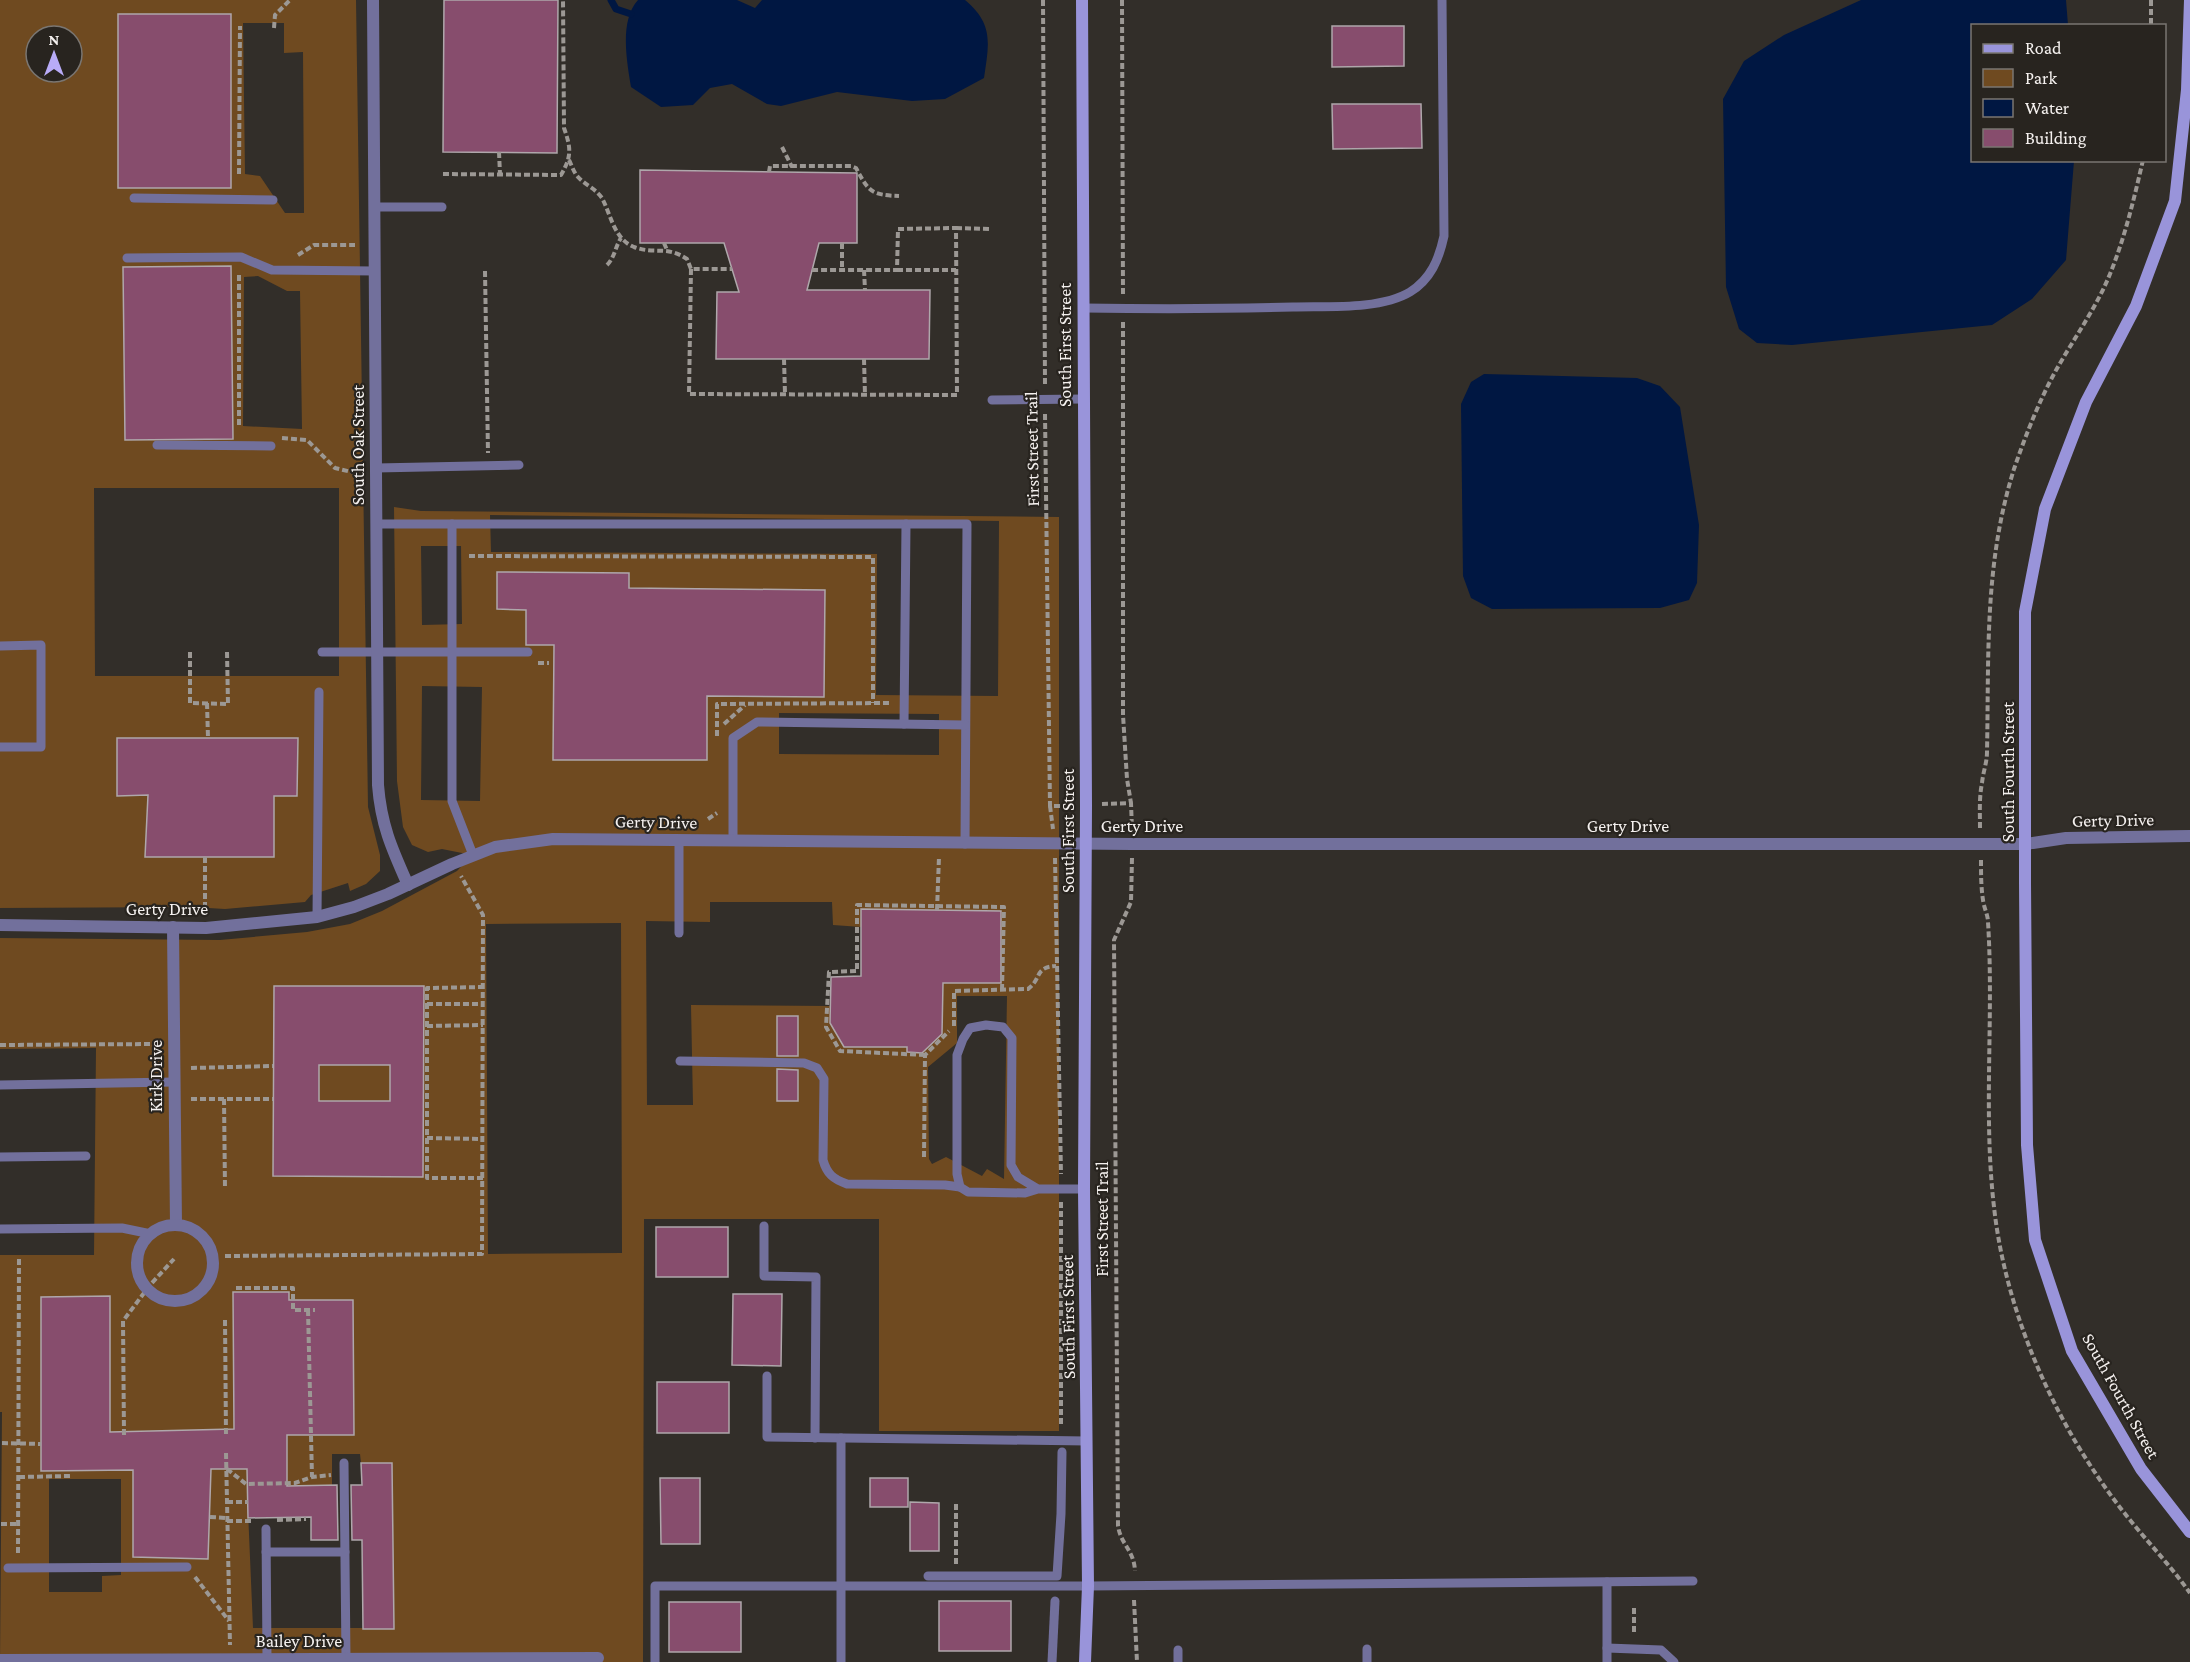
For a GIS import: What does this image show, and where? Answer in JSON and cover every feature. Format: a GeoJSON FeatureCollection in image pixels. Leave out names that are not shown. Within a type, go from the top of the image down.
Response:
{"type":"FeatureCollection","features":[{"type":"Feature","properties":{"kind":"street","name":"South Oak Street"},"geometry":{"type":"LineString","coordinates":[[373,0],[380,808],[385,833],[408,885]]}},
{"type":"Feature","properties":{"kind":"street","name":"South First Street"},"geometry":{"type":"LineString","coordinates":[[1082,0],[1086,805],[1084,1189],[1088,1586],[1085,1662]]}},
{"type":"Feature","properties":{"kind":"street","name":"South Fourth Street"},"geometry":{"type":"LineString","coordinates":[[2190,0],[2187,90],[2175,201],[2136,306],[2086,402],[2046,509],[2025,612],[2027,1145],[2035,1240],[2072,1351],[2140,1469],[2190,1532]]}},
{"type":"Feature","properties":{"kind":"street","name":"Gerty Drive"},"geometry":{"type":"LineString","coordinates":[[0,925],[206,928],[317,916],[354,906],[408,885],[454,862],[495,847],[553,839],[939,844],[2026,844],[2066,838],[2190,836]]}},
{"type":"Feature","properties":{"kind":"street","name":"Kirk Drive"},"geometry":{"type":"LineString","coordinates":[[173,927],[176,1226]]}},
{"type":"Feature","properties":{"kind":"street"},"geometry":{"type":"LineString","coordinates":[[167,1226],[176,1226],[188,1228],[208,1243],[213,1254],[213,1267],[210,1279],[203,1290],[182,1301],[169,1301],[157,1297],[147,1289],[139,1273],[138,1254],[143,1243],[151,1234],[167,1226]]}},
{"type":"Feature","properties":{"kind":"street","name":"Bailey Drive"},"geometry":{"type":"LineString","coordinates":[[0,1660],[598,1658]]}},
{"type":"Feature","properties":{"kind":"lane"},"geometry":{"type":"LineString","coordinates":[[1084,308],[1250,308],[1378,303],[1409,293],[1428,278],[1439,258],[1444,236],[1442,0]]}},
{"type":"Feature","properties":{"kind":"lane"},"geometry":{"type":"LineString","coordinates":[[134,198],[273,200]]}},
{"type":"Feature","properties":{"kind":"lane"},"geometry":{"type":"LineString","coordinates":[[375,207],[442,207]]}},
{"type":"Feature","properties":{"kind":"lane"},"geometry":{"type":"LineString","coordinates":[[127,258],[241,257],[272,270],[375,271]]}},
{"type":"Feature","properties":{"kind":"lane"},"geometry":{"type":"LineString","coordinates":[[992,400],[1083,399]]}},
{"type":"Feature","properties":{"kind":"lane"},"geometry":{"type":"LineString","coordinates":[[157,445],[271,442]]}},
{"type":"Feature","properties":{"kind":"lane"},"geometry":{"type":"LineString","coordinates":[[376,468],[519,465]]}},
{"type":"Feature","properties":{"kind":"lane"},"geometry":{"type":"LineString","coordinates":[[376,524],[967,524],[965,844]]}},
{"type":"Feature","properties":{"kind":"lane"},"geometry":{"type":"LineString","coordinates":[[452,524],[452,801],[473,855]]}},
{"type":"Feature","properties":{"kind":"lane"},"geometry":{"type":"LineString","coordinates":[[904,724],[906,524]]}},
{"type":"Feature","properties":{"kind":"lane"},"geometry":{"type":"LineString","coordinates":[[0,646],[41,645],[41,747],[0,747]]}},
{"type":"Feature","properties":{"kind":"lane"},"geometry":{"type":"LineString","coordinates":[[322,652],[528,652]]}},
{"type":"Feature","properties":{"kind":"lane"},"geometry":{"type":"LineString","coordinates":[[317,916],[319,692]]}},
{"type":"Feature","properties":{"kind":"lane"},"geometry":{"type":"LineString","coordinates":[[733,841],[733,738],[757,722],[965,725]]}},
{"type":"Feature","properties":{"kind":"lane"},"geometry":{"type":"LineString","coordinates":[[679,840],[679,933]]}},
{"type":"Feature","properties":{"kind":"lane"},"geometry":{"type":"LineString","coordinates":[[960,1187],[957,1174],[957,1055],[970,1028],[986,1024],[1003,1027],[1012,1038],[1011,1165],[1018,1176],[1038,1189]]}},
{"type":"Feature","properties":{"kind":"lane"},"geometry":{"type":"LineString","coordinates":[[680,1061],[804,1063],[817,1068],[824,1079],[826,1171],[835,1179],[847,1184],[945,1185],[960,1187],[969,1192],[1025,1193],[1038,1189],[1084,1189]]}},
{"type":"Feature","properties":{"kind":"lane"},"geometry":{"type":"LineString","coordinates":[[0,1085],[174,1082]]}},
{"type":"Feature","properties":{"kind":"lane"},"geometry":{"type":"LineString","coordinates":[[0,1157],[87,1156]]}},
{"type":"Feature","properties":{"kind":"lane"},"geometry":{"type":"LineString","coordinates":[[764,1226],[764,1276],[816,1277],[815,1438]]}},
{"type":"Feature","properties":{"kind":"lane"},"geometry":{"type":"LineString","coordinates":[[0,1229],[122,1228],[151,1234]]}},
{"type":"Feature","properties":{"kind":"lane"},"geometry":{"type":"LineString","coordinates":[[767,1376],[767,1437],[1087,1441]]}},
{"type":"Feature","properties":{"kind":"lane"},"geometry":{"type":"LineString","coordinates":[[841,1438],[842,1662]]}},
{"type":"Feature","properties":{"kind":"lane"},"geometry":{"type":"LineString","coordinates":[[928,1576],[1057,1576],[1062,1452]]}},
{"type":"Feature","properties":{"kind":"lane"},"geometry":{"type":"LineString","coordinates":[[344,1463],[346,1659]]}},
{"type":"Feature","properties":{"kind":"lane"},"geometry":{"type":"LineString","coordinates":[[266,1529],[267,1659]]}},
{"type":"Feature","properties":{"kind":"lane"},"geometry":{"type":"LineString","coordinates":[[266,1552],[345,1552]]}},
{"type":"Feature","properties":{"kind":"lane"},"geometry":{"type":"LineString","coordinates":[[8,1568],[187,1567]]}},
{"type":"Feature","properties":{"kind":"lane"},"geometry":{"type":"LineString","coordinates":[[655,1662],[655,1586],[1088,1586],[1693,1581]]}},
{"type":"Feature","properties":{"kind":"lane"},"geometry":{"type":"LineString","coordinates":[[1607,1582],[1607,1662]]}},
{"type":"Feature","properties":{"kind":"lane"},"geometry":{"type":"LineString","coordinates":[[1052,1662],[1055,1601]]}},
{"type":"Feature","properties":{"kind":"lane"},"geometry":{"type":"LineString","coordinates":[[1607,1648],[1661,1650],[1674,1662]]}},
{"type":"Feature","properties":{"kind":"lane"},"geometry":{"type":"LineString","coordinates":[[1367,1649],[1368,1662]]}},
{"type":"Feature","properties":{"kind":"lane"},"geometry":{"type":"LineString","coordinates":[[1178,1650],[1178,1662]]}},
{"type":"Feature","properties":{"kind":"path"},"geometry":{"type":"LineString","coordinates":[[274,28],[275,15],[290,0]]}},
{"type":"Feature","properties":{"kind":"path"},"geometry":{"type":"LineString","coordinates":[[443,174],[561,175],[569,160],[570,144],[564,128],[563,0]]}},
{"type":"Feature","properties":{"kind":"path","name":"First Street Trail"},"geometry":{"type":"LineString","coordinates":[[1043,0],[1050,806],[1131,803]]}},
{"type":"Feature","properties":{"kind":"path"},"geometry":{"type":"LineString","coordinates":[[1122,0],[1123,292]]}},
{"type":"Feature","properties":{"kind":"path"},"geometry":{"type":"LineString","coordinates":[[2151,0],[2151,24]]}},
{"type":"Feature","properties":{"kind":"path"},"geometry":{"type":"LineString","coordinates":[[239,174],[240,26]]}},
{"type":"Feature","properties":{"kind":"path"},"geometry":{"type":"LineString","coordinates":[[782,147],[792,167]]}},
{"type":"Feature","properties":{"kind":"path"},"geometry":{"type":"LineString","coordinates":[[499,152],[500,174]]}},
{"type":"Feature","properties":{"kind":"path"},"geometry":{"type":"LineString","coordinates":[[569,160],[577,176],[592,186],[602,199],[606,212],[621,238],[632,246],[645,250],[657,252],[667,250],[687,258],[690,269],[689,394],[957,396],[956,228]]}},
{"type":"Feature","properties":{"kind":"path"},"geometry":{"type":"LineString","coordinates":[[769,172],[770,166],[851,166],[856,168],[866,188],[872,192],[878,195],[899,196]]}},
{"type":"Feature","properties":{"kind":"path"},"geometry":{"type":"LineString","coordinates":[[897,270],[898,229],[990,229]]}},
{"type":"Feature","properties":{"kind":"path"},"geometry":{"type":"LineString","coordinates":[[607,265],[621,238]]}},
{"type":"Feature","properties":{"kind":"path"},"geometry":{"type":"LineString","coordinates":[[664,243],[667,250]]}},
{"type":"Feature","properties":{"kind":"path"},"geometry":{"type":"LineString","coordinates":[[842,243],[842,270]]}},
{"type":"Feature","properties":{"kind":"path"},"geometry":{"type":"LineString","coordinates":[[272,270],[314,245],[355,245]]}},
{"type":"Feature","properties":{"kind":"path"},"geometry":{"type":"LineString","coordinates":[[690,269],[732,269]]}},
{"type":"Feature","properties":{"kind":"path"},"geometry":{"type":"LineString","coordinates":[[812,270],[956,270]]}},
{"type":"Feature","properties":{"kind":"path"},"geometry":{"type":"LineString","coordinates":[[864,270],[865,290]]}},
{"type":"Feature","properties":{"kind":"path"},"geometry":{"type":"LineString","coordinates":[[485,271],[488,466]]}},
{"type":"Feature","properties":{"kind":"path"},"geometry":{"type":"LineString","coordinates":[[239,275],[239,426]]}},
{"type":"Feature","properties":{"kind":"path"},"geometry":{"type":"LineString","coordinates":[[1123,324],[1123,715],[1127,779],[1132,813]]}},
{"type":"Feature","properties":{"kind":"path"},"geometry":{"type":"LineString","coordinates":[[784,359],[785,394]]}},
{"type":"Feature","properties":{"kind":"path"},"geometry":{"type":"LineString","coordinates":[[864,359],[865,395]]}},
{"type":"Feature","properties":{"kind":"path"},"geometry":{"type":"LineString","coordinates":[[271,442],[306,440],[335,468],[356,473]]}},
{"type":"Feature","properties":{"kind":"path"},"geometry":{"type":"LineString","coordinates":[[469,545],[469,566]]}},
{"type":"Feature","properties":{"kind":"path"},"geometry":{"type":"LineString","coordinates":[[469,556],[873,558],[873,703]]}},
{"type":"Feature","properties":{"kind":"path"},"geometry":{"type":"LineString","coordinates":[[190,652],[190,703],[228,704],[227,652]]}},
{"type":"Feature","properties":{"kind":"path"},"geometry":{"type":"LineString","coordinates":[[207,703],[208,738]]}},
{"type":"Feature","properties":{"kind":"path"},"geometry":{"type":"LineString","coordinates":[[717,730],[746,704]]}},
{"type":"Feature","properties":{"kind":"path"},"geometry":{"type":"LineString","coordinates":[[937,908],[939,844]]}},
{"type":"Feature","properties":{"kind":"path"},"geometry":{"type":"LineString","coordinates":[[205,857],[206,928]]}},
{"type":"Feature","properties":{"kind":"path"},"geometry":{"type":"LineString","coordinates":[[225,1256],[482,1254],[483,915],[454,862]]}},
{"type":"Feature","properties":{"kind":"path","name":"First Street Trail"},"geometry":{"type":"LineString","coordinates":[[1132,868],[1131,902],[1113,940],[1118,1526],[1120,1535],[1133,1557],[1135,1568]]}},
{"type":"Feature","properties":{"kind":"path"},"geometry":{"type":"LineString","coordinates":[[1056,874],[1061,1189],[1061,1426]]}},
{"type":"Feature","properties":{"kind":"path"},"geometry":{"type":"LineString","coordinates":[[925,1055],[840,1051],[826,1027],[829,972],[857,971],[857,905],[937,908],[1004,907],[1002,990]]}},
{"type":"Feature","properties":{"kind":"path"},"geometry":{"type":"LineString","coordinates":[[483,1178],[427,1178],[427,988],[484,987]]}},
{"type":"Feature","properties":{"kind":"path"},"geometry":{"type":"LineString","coordinates":[[427,1005],[484,1004]]}},
{"type":"Feature","properties":{"kind":"path"},"geometry":{"type":"LineString","coordinates":[[427,1026],[483,1025]]}},
{"type":"Feature","properties":{"kind":"path"},"geometry":{"type":"LineString","coordinates":[[0,1045],[158,1044]]}},
{"type":"Feature","properties":{"kind":"path"},"geometry":{"type":"LineString","coordinates":[[191,1068],[273,1066]]}},
{"type":"Feature","properties":{"kind":"path"},"geometry":{"type":"LineString","coordinates":[[191,1099],[273,1099]]}},
{"type":"Feature","properties":{"kind":"path"},"geometry":{"type":"LineString","coordinates":[[224,1099],[225,1188]]}},
{"type":"Feature","properties":{"kind":"path"},"geometry":{"type":"LineString","coordinates":[[427,1138],[483,1139]]}},
{"type":"Feature","properties":{"kind":"path"},"geometry":{"type":"LineString","coordinates":[[18,1560],[20,1259]]}},
{"type":"Feature","properties":{"kind":"path"},"geometry":{"type":"LineString","coordinates":[[124,1435],[123,1321],[174,1259]]}},
{"type":"Feature","properties":{"kind":"path"},"geometry":{"type":"LineString","coordinates":[[236,1288],[293,1288],[293,1310],[315,1310]]}},
{"type":"Feature","properties":{"kind":"path"},"geometry":{"type":"LineString","coordinates":[[308,1310],[312,1477]]}},
{"type":"Feature","properties":{"kind":"path"},"geometry":{"type":"LineString","coordinates":[[225,1320],[226,1435]]}},
{"type":"Feature","properties":{"kind":"path"},"geometry":{"type":"LineString","coordinates":[[2,1443],[41,1444]]}},
{"type":"Feature","properties":{"kind":"path"},"geometry":{"type":"LineString","coordinates":[[226,1453],[230,1659]]}},
{"type":"Feature","properties":{"kind":"path"},"geometry":{"type":"LineString","coordinates":[[227,1469],[246,1484],[295,1483],[312,1477],[344,1475]]}},
{"type":"Feature","properties":{"kind":"path"},"geometry":{"type":"LineString","coordinates":[[19,1477],[70,1476]]}},
{"type":"Feature","properties":{"kind":"path"},"geometry":{"type":"LineString","coordinates":[[956,1501],[956,1576]]}},
{"type":"Feature","properties":{"kind":"path"},"geometry":{"type":"LineString","coordinates":[[227,1502],[248,1502]]}},
{"type":"Feature","properties":{"kind":"path"},"geometry":{"type":"LineString","coordinates":[[210,1517],[227,1518]]}},
{"type":"Feature","properties":{"kind":"path"},"geometry":{"type":"LineString","coordinates":[[1,1524],[19,1524]]}},
{"type":"Feature","properties":{"kind":"path"},"geometry":{"type":"LineString","coordinates":[[187,1567],[229,1621]]}},
{"type":"Feature","properties":{"kind":"path"},"geometry":{"type":"LineString","coordinates":[[1134,1599],[1137,1662]]}},
{"type":"Feature","properties":{"kind":"path"},"geometry":{"type":"LineString","coordinates":[[1634,1608],[1634,1633]]}},
{"type":"Feature","properties":{"kind":"green space"},"geometry":{"type":"Polygon","coordinates":[[[0,0],[356,0],[368,807],[380,855],[380,871],[366,884],[350,891],[348,883],[311,895],[305,902],[225,909],[192,907],[0,908],[0,0]],[[243,23],[245,174],[260,176],[285,213],[304,213],[303,52],[284,53],[284,23],[243,23]],[[258,276],[244,277],[243,426],[302,429],[300,291],[287,291],[258,276]],[[94,488],[95,676],[339,676],[339,488],[94,488]],[[117,738],[117,795],[297,796],[298,738],[117,738]]]}},
{"type":"Feature","properties":{"kind":"green space"},"geometry":{"type":"Polygon","coordinates":[[[394,507],[421,511],[1059,517],[1059,1431],[879,1431],[879,1219],[644,1219],[643,1662],[0,1662],[2,1412],[0,1412],[0,1255],[94,1255],[96,1048],[0,1049],[0,938],[220,940],[307,932],[350,924],[382,911],[457,871],[472,855],[442,849],[428,852],[412,845],[403,827],[397,781],[394,507]],[[490,515],[491,552],[877,554],[876,695],[998,696],[999,521],[490,515]],[[421,546],[422,625],[462,624],[461,546],[421,546]],[[497,572],[497,609],[526,610],[526,645],[554,645],[553,760],[706,760],[707,696],[629,607],[629,573],[497,572]],[[422,686],[421,800],[480,801],[482,687],[422,686]],[[779,713],[779,754],[939,755],[939,714],[779,713]],[[710,902],[710,922],[646,921],[647,1105],[693,1105],[691,1005],[830,1006],[830,1023],[844,1047],[907,1047],[907,1052],[922,1053],[942,1034],[943,983],[1001,983],[1001,911],[861,909],[861,927],[833,925],[832,902],[710,902]],[[621,923],[486,924],[488,1254],[622,1253],[621,923]],[[274,986],[273,1176],[422,1177],[423,986],[274,986]],[[957,996],[957,1043],[928,1067],[929,1159],[932,1164],[946,1157],[982,1176],[987,1169],[1004,1179],[1007,996],[957,996]],[[233,1293],[235,1435],[110,1436],[110,1296],[41,1297],[41,1471],[109,1470],[133,1452],[134,1557],[208,1559],[211,1453],[287,1468],[289,1293],[233,1293]],[[332,1454],[332,1485],[247,1487],[253,1628],[393,1628],[392,1463],[361,1463],[360,1454],[332,1454]],[[49,1479],[49,1592],[102,1592],[102,1576],[121,1575],[121,1479],[49,1479]]]}},
{"type":"Feature","properties":{"kind":"green space"},"geometry":{"type":"Polygon","coordinates":[[[319,1065],[390,1065],[390,1101],[319,1101],[319,1065]]]}},
{"type":"Feature","properties":{"kind":"water"},"geometry":{"type":"Polygon","coordinates":[[[638,0],[737,0],[755,8],[762,0],[965,0],[985,26],[988,45],[984,78],[945,99],[912,101],[837,92],[781,106],[767,104],[732,84],[710,88],[693,105],[661,107],[631,87],[626,54],[626,30],[632,9],[638,0]]]}},
{"type":"Feature","properties":{"kind":"water"},"geometry":{"type":"Polygon","coordinates":[[[1861,0],[2066,0],[2068,24],[1971,24],[1971,162],[2074,162],[2066,260],[2032,299],[1992,325],[1792,345],[1757,343],[1739,329],[1726,287],[1723,99],[1744,61],[1784,35],[1861,0]]]}},
{"type":"Feature","properties":{"kind":"water"},"geometry":{"type":"Polygon","coordinates":[[[1484,374],[1637,378],[1660,386],[1680,407],[1699,525],[1697,583],[1689,600],[1660,608],[1492,609],[1471,598],[1463,576],[1461,404],[1471,382],[1484,374]]]}},
{"type":"Feature","properties":{"kind":"building"},"geometry":{"type":"Polygon","coordinates":[[[444,0],[558,0],[557,153],[443,152],[444,0]]]}},
{"type":"Feature","properties":{"kind":"building"},"geometry":{"type":"Polygon","coordinates":[[[118,14],[231,14],[231,188],[118,188],[118,14]]]}},
{"type":"Feature","properties":{"kind":"building"},"geometry":{"type":"Polygon","coordinates":[[[1332,26],[1404,26],[1404,66],[1332,67],[1332,26]]]}},
{"type":"Feature","properties":{"kind":"building"},"geometry":{"type":"Polygon","coordinates":[[[1332,104],[1421,104],[1422,148],[1333,149],[1332,104]]]}},
{"type":"Feature","properties":{"kind":"building"},"geometry":{"type":"Polygon","coordinates":[[[640,170],[857,173],[857,243],[819,243],[807,290],[930,290],[929,359],[716,359],[717,292],[739,292],[724,243],[640,243],[640,170]]]}},
{"type":"Feature","properties":{"kind":"building"},"geometry":{"type":"Polygon","coordinates":[[[231,266],[233,439],[125,440],[123,267],[231,266]]]}},
{"type":"Feature","properties":{"kind":"building"},"geometry":{"type":"Polygon","coordinates":[[[497,572],[629,573],[629,588],[825,590],[824,697],[707,696],[707,760],[553,760],[554,645],[526,645],[526,610],[497,609],[497,572]]]}},
{"type":"Feature","properties":{"kind":"building"},"geometry":{"type":"Polygon","coordinates":[[[117,738],[298,738],[297,796],[274,796],[274,857],[145,857],[148,795],[117,796],[117,738]]]}},
{"type":"Feature","properties":{"kind":"building"},"geometry":{"type":"Polygon","coordinates":[[[861,909],[1001,911],[1001,983],[943,983],[942,1034],[922,1053],[907,1052],[907,1047],[844,1047],[830,1023],[831,977],[861,976],[861,909]]]}},
{"type":"Feature","properties":{"kind":"building"},"geometry":{"type":"Polygon","coordinates":[[[274,986],[424,986],[423,1177],[273,1176],[274,986]],[[319,1065],[319,1101],[390,1101],[390,1065],[319,1065]]]}},
{"type":"Feature","properties":{"kind":"building"},"geometry":{"type":"Polygon","coordinates":[[[777,1016],[798,1016],[798,1056],[777,1056],[777,1016]]]}},
{"type":"Feature","properties":{"kind":"building"},"geometry":{"type":"Polygon","coordinates":[[[777,1069],[798,1070],[798,1101],[777,1101],[777,1069]]]}},
{"type":"Feature","properties":{"kind":"building"},"geometry":{"type":"Polygon","coordinates":[[[656,1227],[728,1227],[728,1277],[656,1277],[656,1227]]]}},
{"type":"Feature","properties":{"kind":"building"},"geometry":{"type":"Polygon","coordinates":[[[233,1292],[289,1292],[289,1300],[353,1300],[354,1435],[287,1435],[287,1486],[337,1485],[338,1540],[311,1540],[311,1517],[248,1518],[247,1469],[211,1469],[208,1559],[133,1557],[133,1470],[41,1471],[41,1297],[110,1296],[110,1432],[234,1429],[233,1292]]]}},
{"type":"Feature","properties":{"kind":"building"},"geometry":{"type":"Polygon","coordinates":[[[733,1294],[782,1294],[781,1366],[732,1365],[733,1294]]]}},
{"type":"Feature","properties":{"kind":"building"},"geometry":{"type":"Polygon","coordinates":[[[657,1382],[729,1382],[729,1433],[657,1433],[657,1382]]]}},
{"type":"Feature","properties":{"kind":"building"},"geometry":{"type":"Polygon","coordinates":[[[361,1463],[392,1463],[394,1629],[363,1629],[362,1540],[352,1540],[351,1485],[362,1485],[361,1463]]]}},
{"type":"Feature","properties":{"kind":"building"},"geometry":{"type":"Polygon","coordinates":[[[660,1478],[700,1478],[700,1544],[661,1544],[660,1478]]]}},
{"type":"Feature","properties":{"kind":"building"},"geometry":{"type":"Polygon","coordinates":[[[870,1478],[908,1478],[908,1507],[870,1507],[870,1478]]]}},
{"type":"Feature","properties":{"kind":"building"},"geometry":{"type":"Polygon","coordinates":[[[910,1502],[939,1503],[939,1551],[910,1551],[910,1502]]]}},
{"type":"Feature","properties":{"kind":"building"},"geometry":{"type":"Polygon","coordinates":[[[939,1601],[1011,1601],[1011,1651],[939,1651],[939,1601]]]}},
{"type":"Feature","properties":{"kind":"building"},"geometry":{"type":"Polygon","coordinates":[[[669,1602],[741,1602],[741,1652],[669,1652],[669,1602]]]}},
{"type":"Feature","properties":{"kind":"waterway"},"geometry":{"type":"LineString","coordinates":[[611,0],[616,9],[631,14]]}}]}
